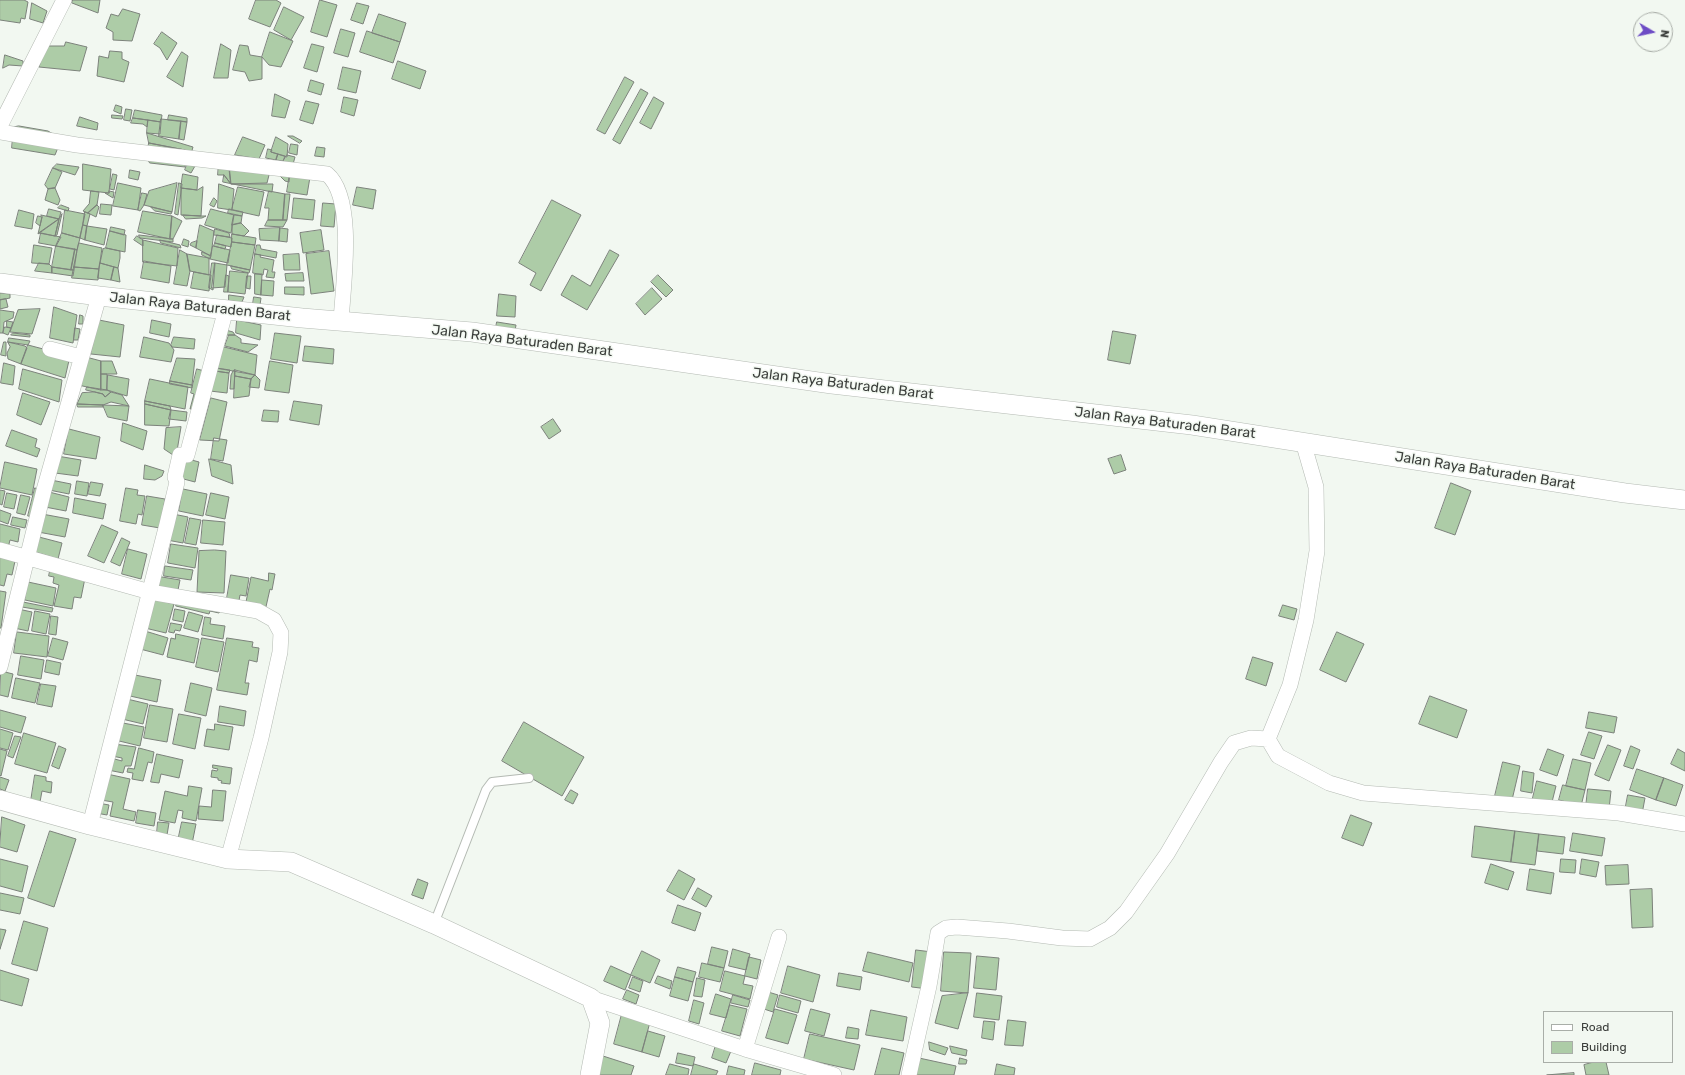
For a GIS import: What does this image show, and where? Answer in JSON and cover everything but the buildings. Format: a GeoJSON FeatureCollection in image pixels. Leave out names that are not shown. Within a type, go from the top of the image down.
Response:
{"type":"FeatureCollection","features":[{"type":"Feature","properties":{"kind":"street"},"geometry":{"type":"LineString","coordinates":[[0,126],[64,0]]}},
{"type":"Feature","properties":{"kind":"street"},"geometry":{"type":"LineString","coordinates":[[0,132],[77,145],[327,174],[337,186],[346,222],[342,321]]}},
{"type":"Feature","properties":{"kind":"street","name":"Jalan Raya Baturaden Barat"},"geometry":{"type":"LineString","coordinates":[[0,283],[99,296],[342,321],[472,332],[832,384],[1192,425],[1625,493],[1685,500]]}},
{"type":"Feature","properties":{"kind":"street"},"geometry":{"type":"LineString","coordinates":[[0,667],[44,490],[99,296]]}},
{"type":"Feature","properties":{"kind":"street"},"geometry":{"type":"LineString","coordinates":[[90,825],[177,482],[175,477],[180,455],[187,455],[226,309]]}},
{"type":"Feature","properties":{"kind":"street"},"geometry":{"type":"LineString","coordinates":[[50,349],[81,357]]}},
{"type":"Feature","properties":{"kind":"street"},"geometry":{"type":"LineString","coordinates":[[1268,739],[1290,685],[1306,620],[1317,551],[1316,487],[1303,442]]}},
{"type":"Feature","properties":{"kind":"street"},"geometry":{"type":"LineString","coordinates":[[0,550],[150,592],[258,611],[274,620],[281,633],[280,652],[262,730],[228,859]]}},
{"type":"Feature","properties":{"kind":"street"},"geometry":{"type":"LineString","coordinates":[[908,1075],[929,986],[938,933],[946,928],[957,927],[1062,938],[1090,939],[1110,928],[1126,912],[1167,854],[1221,762],[1234,743],[1251,738],[1268,739]]}},
{"type":"Feature","properties":{"kind":"street"},"geometry":{"type":"LineString","coordinates":[[1268,739],[1278,756],[1329,783],[1363,793],[1619,812],[1685,824]]}},
{"type":"Feature","properties":{"kind":"street"},"geometry":{"type":"LineString","coordinates":[[0,800],[90,825],[228,859],[291,862],[434,924],[591,998],[745,1049],[834,1075]]}},
{"type":"Feature","properties":{"kind":"street"},"geometry":{"type":"LineString","coordinates":[[745,1049],[779,937]]}},
{"type":"Feature","properties":{"kind":"street"},"geometry":{"type":"LineString","coordinates":[[590,1075],[600,1023],[591,998]]}},
{"type":"Feature","properties":{"kind":"lane"},"geometry":{"type":"LineString","coordinates":[[434,924],[486,790],[492,782],[529,778]]}}]}
